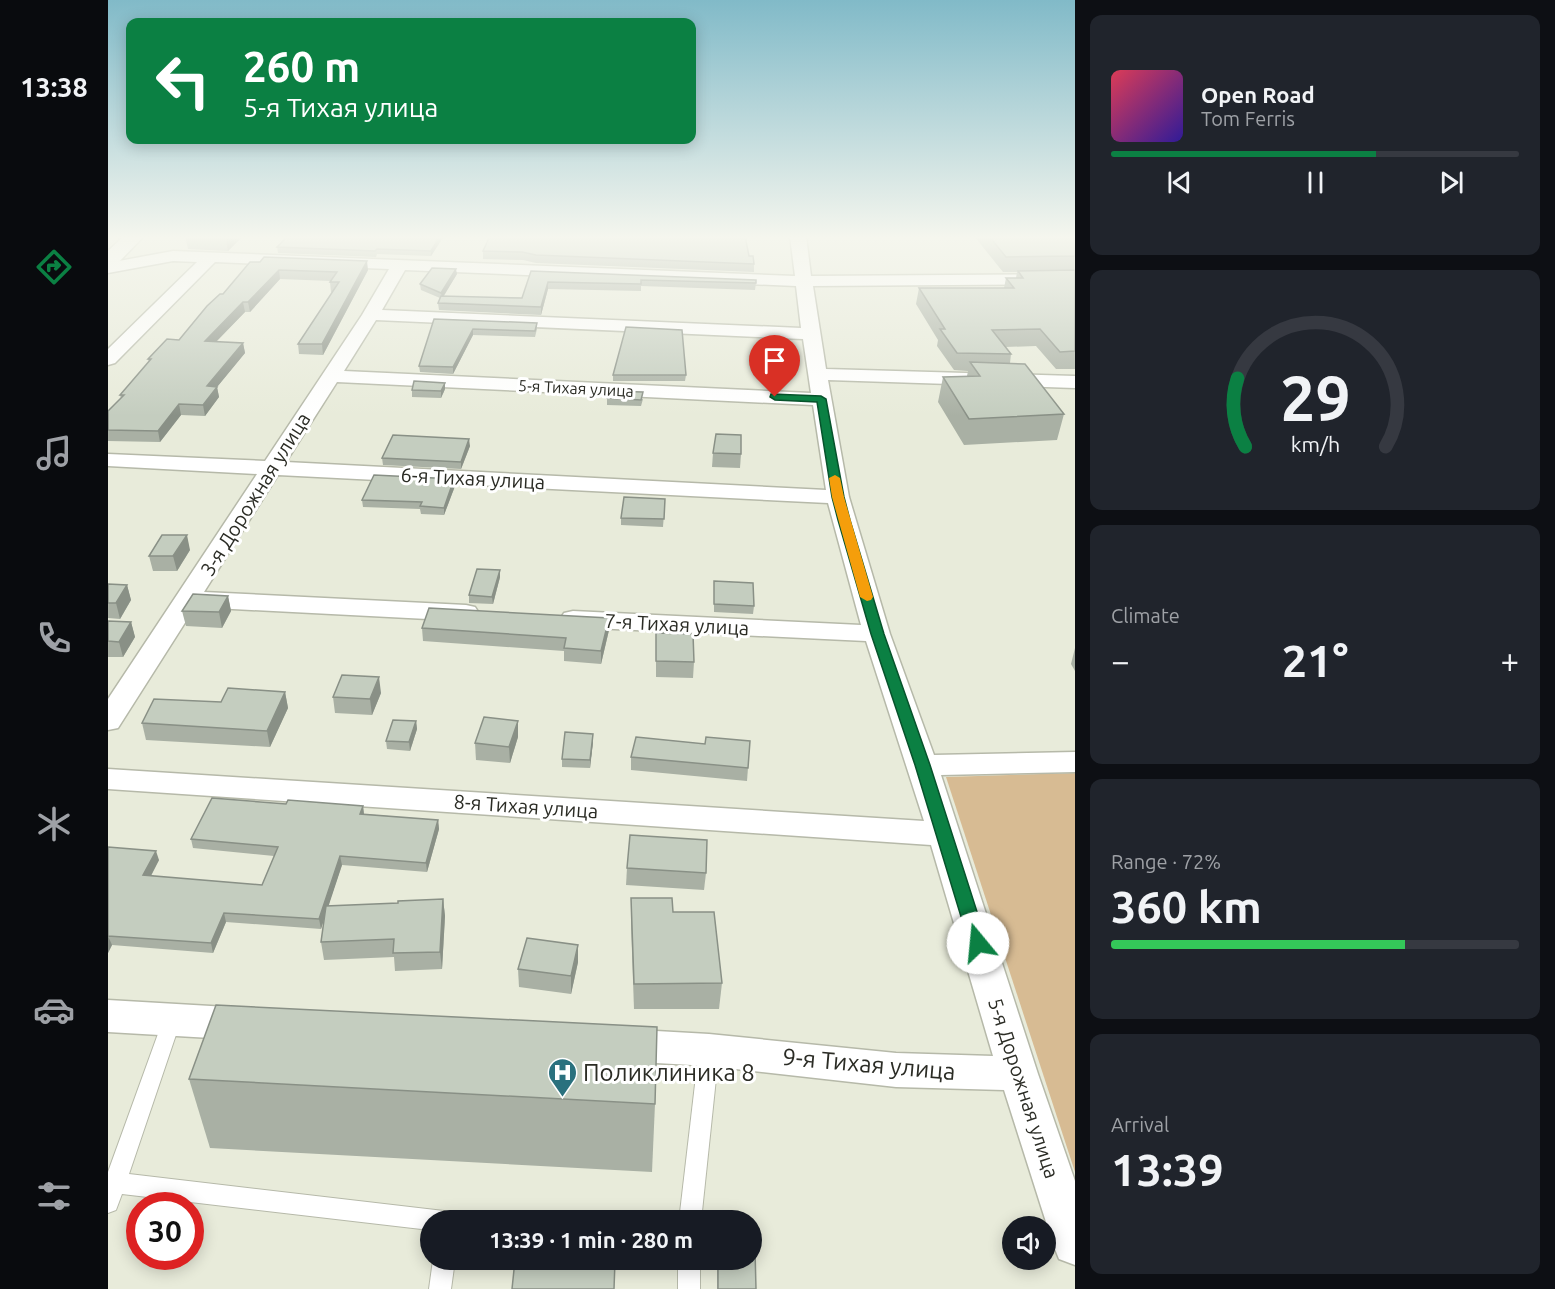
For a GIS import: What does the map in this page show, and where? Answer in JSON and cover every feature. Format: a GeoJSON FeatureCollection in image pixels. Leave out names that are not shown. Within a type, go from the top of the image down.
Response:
{"type":"FeatureCollection","features":[{"type":"Feature","properties":{"kind":"street"},"geometry":{"type":"LineString","coordinates":[[108,359],[171,296]]}},
{"type":"Feature","properties":{"kind":"street","name":"3-я Дорожная улица"},"geometry":{"type":"LineString","coordinates":[[108,721],[189,599],[382,296]]}},
{"type":"Feature","properties":{"kind":"street","name":"5-я Дорожная улица"},"geometry":{"type":"LineString","coordinates":[[807,296],[817,374],[838,497],[877,634],[923,765],[1018,1074],[1075,1244]]}},
{"type":"Feature","properties":{"kind":"street"},"geometry":{"type":"LineString","coordinates":[[371,315],[811,334]]}},
{"type":"Feature","properties":{"kind":"street"},"geometry":{"type":"LineString","coordinates":[[817,374],[1071,387]]}},
{"type":"Feature","properties":{"kind":"street","name":"5-я Тихая улица"},"geometry":{"type":"LineString","coordinates":[[331,376],[821,399]]}},
{"type":"Feature","properties":{"kind":"street","name":"6-я Тихая улица"},"geometry":{"type":"LineString","coordinates":[[108,460],[838,497]]}},
{"type":"Feature","properties":{"kind":"street"},"geometry":{"type":"LineString","coordinates":[[189,599],[486,614]]}},
{"type":"Feature","properties":{"kind":"street","name":"7-я Тихая улица"},"geometry":{"type":"LineString","coordinates":[[545,617],[877,634]]}},
{"type":"Feature","properties":{"kind":"street"},"geometry":{"type":"LineString","coordinates":[[923,765],[1075,762]]}},
{"type":"Feature","properties":{"kind":"street","name":"8-я Тихая улица"},"geometry":{"type":"LineString","coordinates":[[108,779],[944,834]]}},
{"type":"Feature","properties":{"kind":"street"},"geometry":{"type":"LineString","coordinates":[[108,1016],[279,1026]]}},
{"type":"Feature","properties":{"kind":"street","name":"9-я Тихая улица"},"geometry":{"type":"LineString","coordinates":[[590,1043],[709,1050],[896,1070],[1018,1074]]}},
{"type":"Feature","properties":{"kind":"lane"},"geometry":{"type":"LineString","coordinates":[[108,1203],[112,1182],[172,1020]]}},
{"type":"Feature","properties":{"kind":"lane"},"geometry":{"type":"LineString","coordinates":[[691,1210],[709,1050]]}},
{"type":"Feature","properties":{"kind":"lane"},"geometry":{"type":"LineString","coordinates":[[112,1182],[420,1218]]}},
{"type":"Feature","properties":{"kind":"lane"},"geometry":{"type":"LineString","coordinates":[[440,1289],[443,1270]]}},
{"type":"Feature","properties":{"kind":"lane"},"geometry":{"type":"LineString","coordinates":[[689,1270],[689,1289]]}},
{"type":"Feature","properties":{"kind":"shaded area"},"geometry":{"type":"Polygon","coordinates":[[[1075,773],[1075,1172],[946,777],[1075,773]]]}},
{"type":"Feature","properties":{"kind":"building"},"geometry":{"type":"Polygon","coordinates":[[[218,296],[254,296],[248,302],[243,302],[205,341],[243,343],[207,386],[217,387],[203,405],[179,404],[158,431],[108,430],[108,411],[124,395],[120,395],[151,359],[148,359],[167,339],[179,340],[218,296]]]}},
{"type":"Feature","properties":{"kind":"building"},"geometry":{"type":"Polygon","coordinates":[[[330,296],[348,296],[322,344],[298,344],[330,296]]]}},
{"type":"Feature","properties":{"kind":"building"},"geometry":{"type":"Polygon","coordinates":[[[441,296],[522,298],[544,296],[541,307],[438,303],[441,296]]]}},
{"type":"Feature","properties":{"kind":"building"},"geometry":{"type":"Polygon","coordinates":[[[924,296],[1075,296],[1075,351],[1060,352],[1040,329],[992,330],[1011,354],[957,353],[940,329],[945,329],[924,296]]]}},
{"type":"Feature","properties":{"kind":"building"},"geometry":{"type":"Polygon","coordinates":[[[434,319],[537,323],[535,331],[473,329],[453,367],[419,366],[434,319]]]}},
{"type":"Feature","properties":{"kind":"building"},"geometry":{"type":"Polygon","coordinates":[[[626,327],[682,330],[686,375],[613,375],[626,327]]]}},
{"type":"Feature","properties":{"kind":"building"},"geometry":{"type":"Polygon","coordinates":[[[970,362],[1025,364],[1064,414],[969,419],[943,377],[980,376],[970,362]]]}},
{"type":"Feature","properties":{"kind":"building"},"geometry":{"type":"Polygon","coordinates":[[[414,381],[445,383],[441,391],[412,390],[414,381]]]}},
{"type":"Feature","properties":{"kind":"building"},"geometry":{"type":"Polygon","coordinates":[[[609,391],[643,392],[641,400],[607,398],[609,391]]]}},
{"type":"Feature","properties":{"kind":"building"},"geometry":{"type":"Polygon","coordinates":[[[716,434],[741,435],[741,454],[713,453],[716,434]]]}},
{"type":"Feature","properties":{"kind":"building"},"geometry":{"type":"Polygon","coordinates":[[[393,435],[469,439],[461,462],[382,458],[393,435]]]}},
{"type":"Feature","properties":{"kind":"building"},"geometry":{"type":"Polygon","coordinates":[[[374,475],[454,479],[444,508],[420,506],[422,502],[362,500],[374,475]]]}},
{"type":"Feature","properties":{"kind":"building"},"geometry":{"type":"Polygon","coordinates":[[[624,497],[665,499],[664,519],[621,518],[624,497]]]}},
{"type":"Feature","properties":{"kind":"building"},"geometry":{"type":"Polygon","coordinates":[[[162,535],[187,535],[173,556],[149,556],[162,535]]]}},
{"type":"Feature","properties":{"kind":"building"},"geometry":{"type":"Polygon","coordinates":[[[477,569],[500,570],[492,597],[469,595],[477,569]]]}},
{"type":"Feature","properties":{"kind":"building"},"geometry":{"type":"Polygon","coordinates":[[[714,581],[753,583],[754,606],[714,604],[714,581]]]}},
{"type":"Feature","properties":{"kind":"building"},"geometry":{"type":"Polygon","coordinates":[[[108,584],[127,585],[116,603],[108,603],[108,584]]]}},
{"type":"Feature","properties":{"kind":"building"},"geometry":{"type":"Polygon","coordinates":[[[193,594],[228,596],[219,612],[182,611],[193,594]]]}},
{"type":"Feature","properties":{"kind":"building"},"geometry":{"type":"Polygon","coordinates":[[[429,608],[609,618],[601,651],[564,648],[566,638],[422,628],[429,608]]]}},
{"type":"Feature","properties":{"kind":"building"},"geometry":{"type":"Polygon","coordinates":[[[108,621],[131,622],[119,642],[108,641],[108,621]]]}},
{"type":"Feature","properties":{"kind":"building"},"geometry":{"type":"Polygon","coordinates":[[[656,633],[693,634],[694,662],[656,661],[656,633]]]}},
{"type":"Feature","properties":{"kind":"building"},"geometry":{"type":"Polygon","coordinates":[[[342,675],[379,677],[370,699],[333,697],[342,675]]]}},
{"type":"Feature","properties":{"kind":"building"},"geometry":{"type":"Polygon","coordinates":[[[228,688],[285,692],[267,731],[142,723],[154,699],[221,702],[228,688]]]}},
{"type":"Feature","properties":{"kind":"building"},"geometry":{"type":"Polygon","coordinates":[[[484,717],[518,721],[509,747],[475,743],[484,717]]]}},
{"type":"Feature","properties":{"kind":"building"},"geometry":{"type":"Polygon","coordinates":[[[393,720],[416,721],[409,742],[386,741],[393,720]]]}},
{"type":"Feature","properties":{"kind":"building"},"geometry":{"type":"Polygon","coordinates":[[[565,732],[593,734],[590,760],[562,759],[565,732]]]}},
{"type":"Feature","properties":{"kind":"building"},"geometry":{"type":"Polygon","coordinates":[[[636,737],[705,744],[706,737],[750,741],[748,768],[631,757],[636,737]]]}},
{"type":"Feature","properties":{"kind":"building"},"geometry":{"type":"Polygon","coordinates":[[[212,798],[286,804],[288,800],[363,806],[360,814],[438,820],[426,863],[340,856],[319,919],[224,913],[211,943],[108,936],[108,847],[156,851],[143,875],[262,885],[278,847],[191,839],[212,798]]]}},
{"type":"Feature","properties":{"kind":"building"},"geometry":{"type":"Polygon","coordinates":[[[630,835],[707,840],[706,873],[627,868],[630,835]]]}},
{"type":"Feature","properties":{"kind":"building"},"geometry":{"type":"Polygon","coordinates":[[[631,898],[672,898],[673,912],[714,912],[722,983],[634,984],[631,898]]]}},
{"type":"Feature","properties":{"kind":"building"},"geometry":{"type":"Polygon","coordinates":[[[443,899],[440,952],[393,953],[394,939],[321,942],[326,906],[443,899]]]}},
{"type":"Feature","properties":{"kind":"building"},"geometry":{"type":"Polygon","coordinates":[[[527,938],[578,945],[571,976],[518,969],[527,938]]]}},
{"type":"Feature","properties":{"kind":"building"},"geometry":{"type":"Polygon","coordinates":[[[216,1005],[657,1027],[655,1104],[189,1079],[216,1005]]]}},
{"type":"Feature","properties":{"kind":"building"},"geometry":{"type":"Polygon","coordinates":[[[514,1270],[615,1270],[614,1289],[512,1289],[514,1270]]]}},
{"type":"Feature","properties":{"kind":"building"},"geometry":{"type":"Polygon","coordinates":[[[718,1270],[756,1270],[756,1289],[718,1289],[718,1270]]]}},
{"type":"Feature","properties":{"kind":"slow traffic"},"geometry":{"type":"LineString","coordinates":[[835,478],[838,497],[867,597]]}},
{"type":"Feature","properties":{"kind":"place","name":"Поликлиника 8"},"geometry":{"type":"Point","coordinates":[562,1098]}},
{"type":"Feature","properties":{"kind":"route"},"geometry":{"type":"LineString","coordinates":[[775,397],[821,399],[844,520],[877,634],[923,765],[978,943]]}}]}
